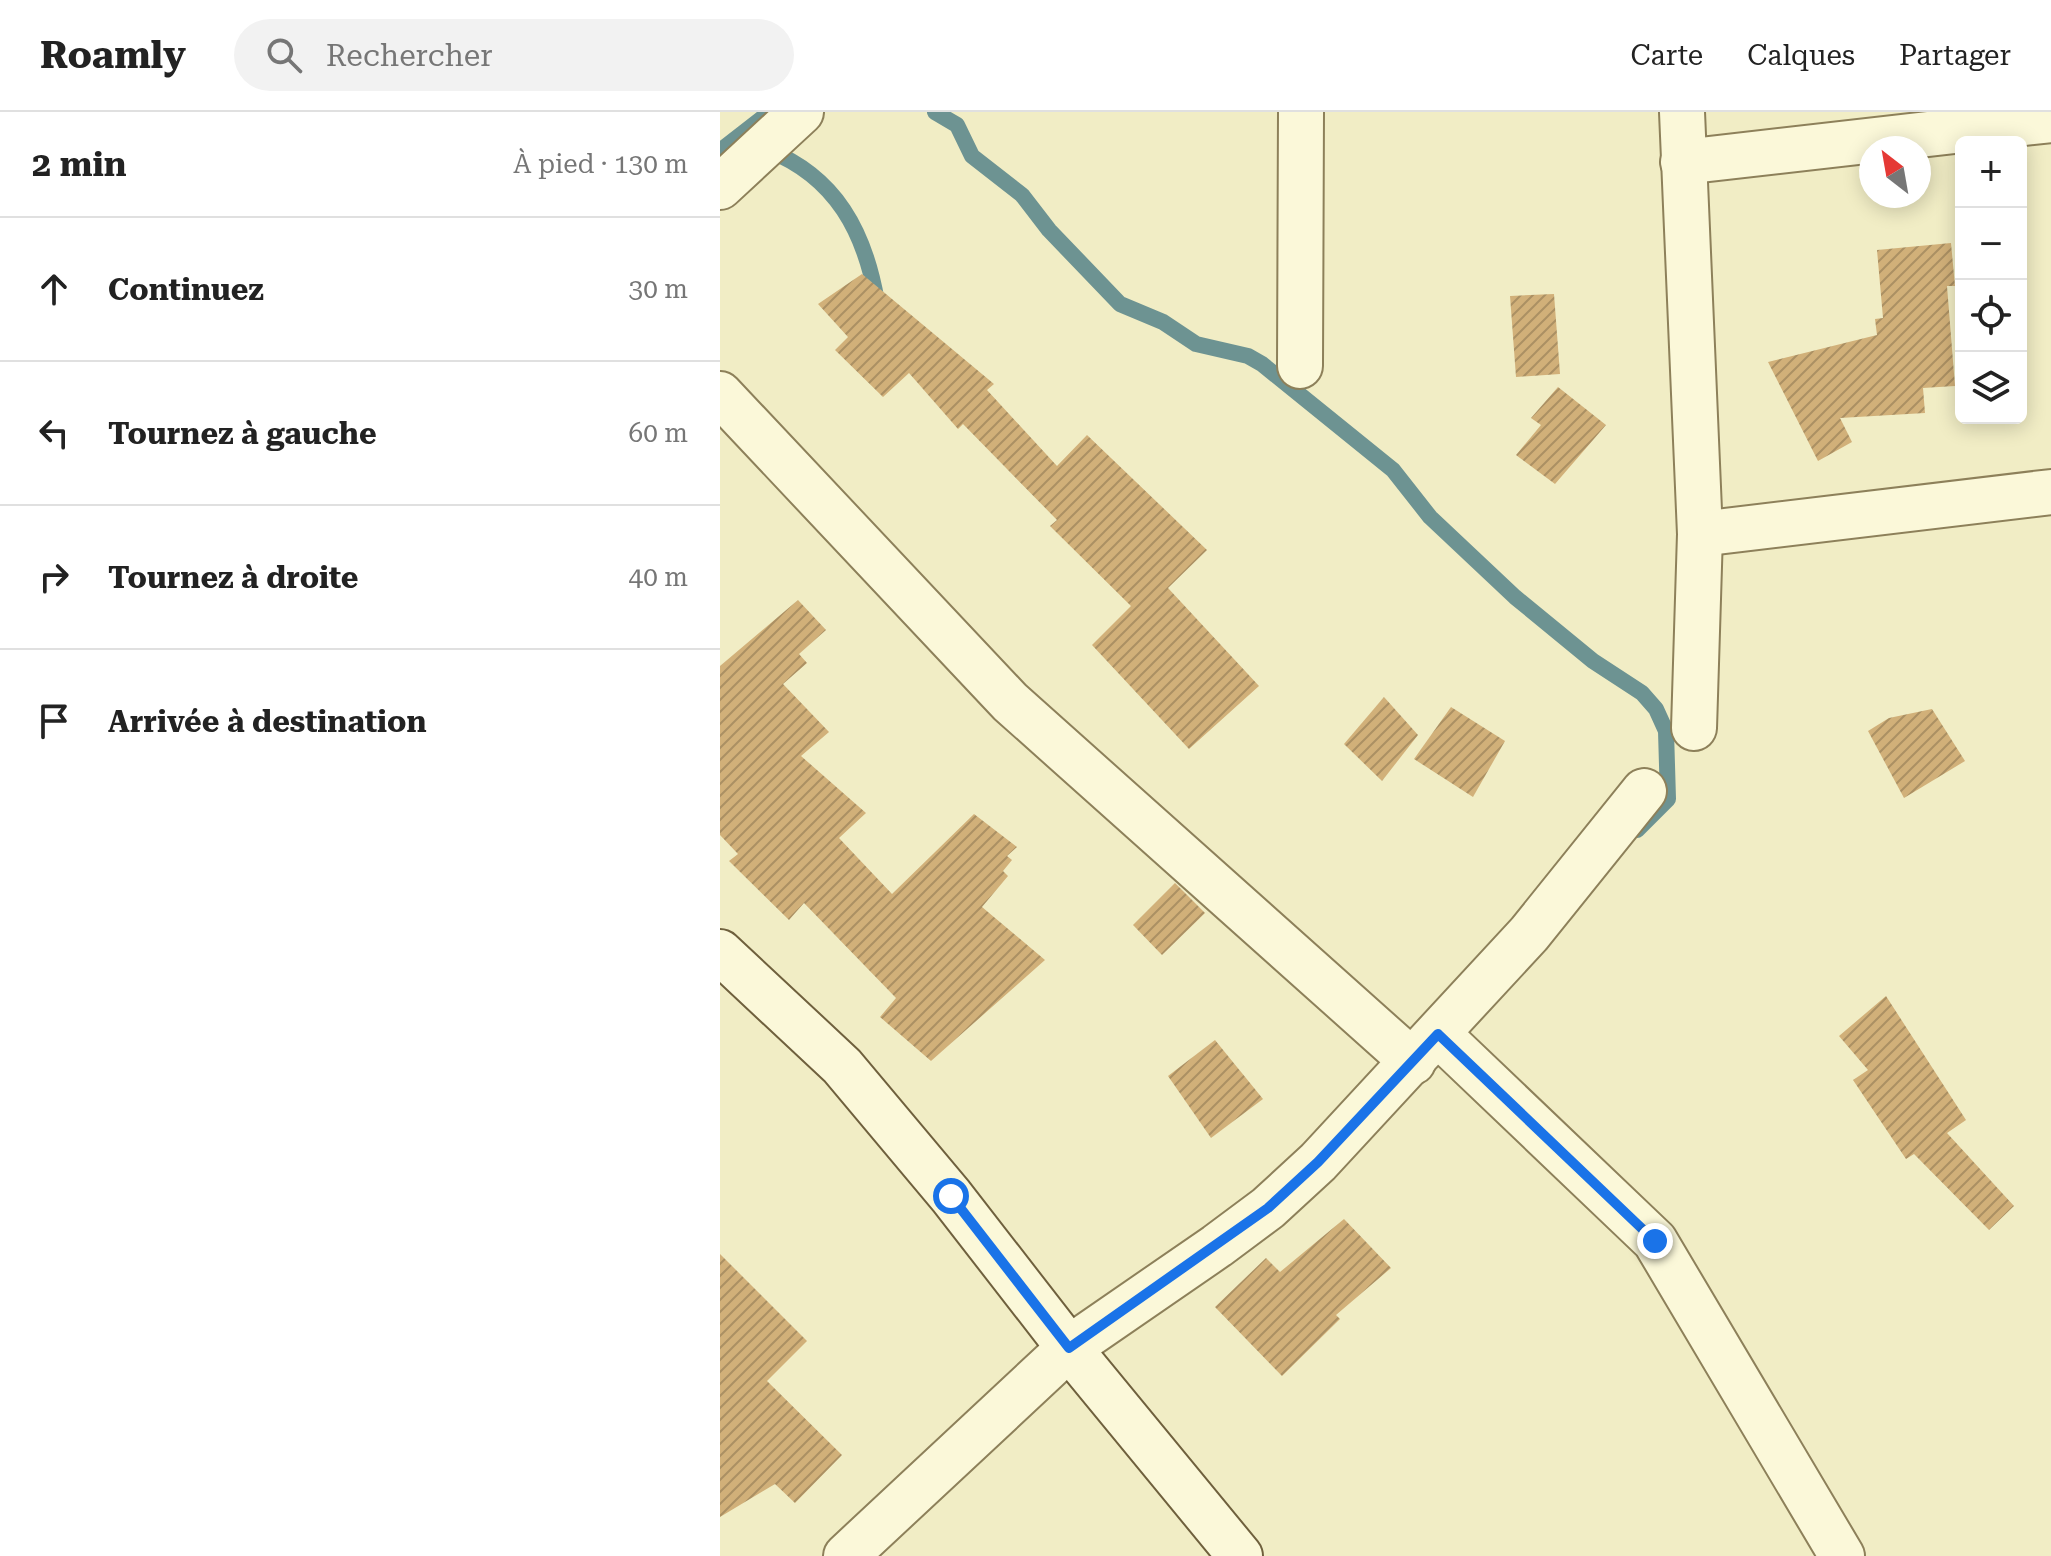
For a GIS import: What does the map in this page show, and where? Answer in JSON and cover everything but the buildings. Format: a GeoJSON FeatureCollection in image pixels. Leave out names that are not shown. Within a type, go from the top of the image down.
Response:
{"type":"FeatureCollection","features":[{"type":"Feature","properties":{"kind":"street"},"geometry":{"type":"LineString","coordinates":[[720,187],[801,112]]}},
{"type":"Feature","properties":{"kind":"street"},"geometry":{"type":"LineString","coordinates":[[1300,366],[1301,112]]}},
{"type":"Feature","properties":{"kind":"street"},"geometry":{"type":"LineString","coordinates":[[1682,112],[1700,534],[1694,728]]}},
{"type":"Feature","properties":{"kind":"street"},"geometry":{"type":"LineString","coordinates":[[1683,162],[2051,120]]}},
{"type":"Feature","properties":{"kind":"street"},"geometry":{"type":"LineString","coordinates":[[720,394],[1010,702],[1655,1241],[1842,1556]]}},
{"type":"Feature","properties":{"kind":"street"},"geometry":{"type":"LineString","coordinates":[[1700,534],[2051,492]]}},
{"type":"Feature","properties":{"kind":"street"},"geometry":{"type":"LineString","coordinates":[[846,1556],[1069,1348],[1268,1208],[1318,1162],[1529,934],[1644,791]]}},
{"type":"Feature","properties":{"kind":"street"},"geometry":{"type":"LineString","coordinates":[[720,952],[842,1066],[951,1196],[1069,1348],[1240,1556]]}},
{"type":"Feature","properties":{"kind":"waterway"},"geometry":{"type":"LineString","coordinates":[[720,151],[770,112]]}},
{"type":"Feature","properties":{"kind":"waterway"},"geometry":{"type":"LineString","coordinates":[[935,112],[957,125],[972,156],[1022,195],[1049,230],[1120,304],[1163,322],[1196,344],[1248,356],[1262,364],[1393,470],[1430,517],[1515,597],[1593,661],[1642,693],[1656,709],[1666,731],[1668,799],[1637,830]]}},
{"type":"Feature","properties":{"kind":"waterway"},"geometry":{"type":"LineString","coordinates":[[768,150],[812,175],[844,210],[864,253],[877,302]]}},
{"type":"Feature","properties":{"kind":"route"},"geometry":{"type":"LineString","coordinates":[[951,1196],[1069,1348],[1268,1208],[1318,1162],[1438,1034],[1655,1241]]}}]}
